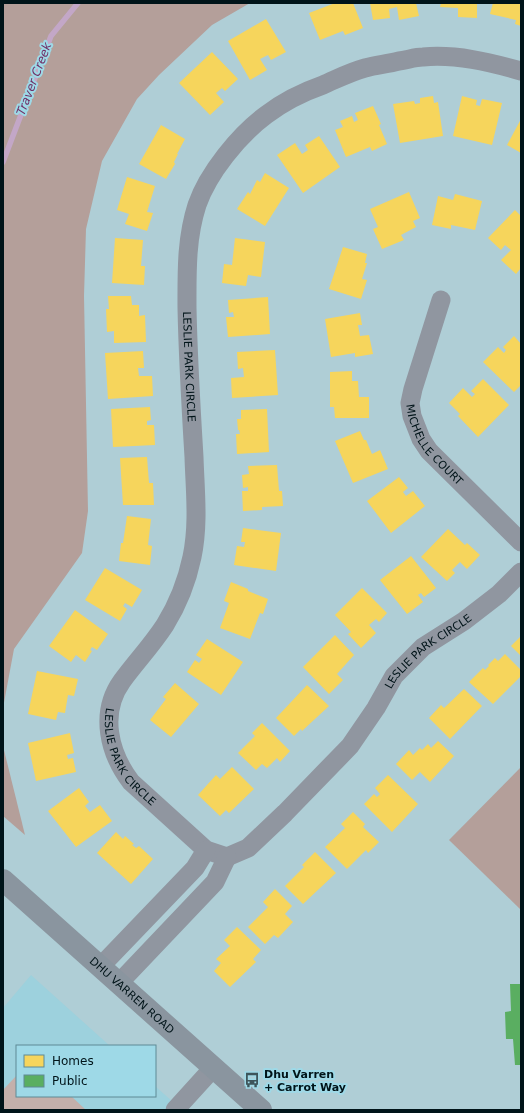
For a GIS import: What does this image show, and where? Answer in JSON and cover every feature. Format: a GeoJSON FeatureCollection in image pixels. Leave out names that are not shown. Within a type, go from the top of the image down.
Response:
{"type":"FeatureCollection","features":[{"type":"Feature","properties":{"kind":"main road","name":"DHU VARREN ROAD"},"geometry":{"type":"LineString","coordinates":[[3,880],[261,1110]]}},
{"type":"Feature","properties":{"kind":"street","name":"LESLIE PARK CIRCLE"},"geometry":{"type":"LineString","coordinates":[[521,71],[494,63],[462,58],[422,57],[363,69],[309,90],[254,124],[221,163],[206,186],[198,203],[191,229],[187,265],[187,336],[196,502],[196,536],[188,574],[174,609],[152,644],[117,689],[110,709],[109,734],[112,748],[117,760],[131,782],[206,850],[227,857],[248,848],[285,813],[350,746],[376,708],[394,676],[423,647],[464,621],[499,594],[521,572]]}},
{"type":"Feature","properties":{"kind":"street","name":"MICHELLE COURT"},"geometry":{"type":"LineString","coordinates":[[441,300],[410,403],[415,428],[429,451],[521,542]]}},
{"type":"Feature","properties":{"kind":"street"},"geometry":{"type":"LineString","coordinates":[[100,967],[194,868],[206,850]]}},
{"type":"Feature","properties":{"kind":"street"},"geometry":{"type":"LineString","coordinates":[[120,983],[215,882],[227,857]]}},
{"type":"Feature","properties":{"kind":"street"},"geometry":{"type":"LineString","coordinates":[[168,896],[186,912]]}},
{"type":"Feature","properties":{"kind":"street"},"geometry":{"type":"LineString","coordinates":[[175,1110],[214,1067]]}},
{"type":"Feature","properties":{"kind":"shaded area"},"geometry":{"type":"Polygon","coordinates":[[[3,3],[250,3],[212,25],[159,75],[137,99],[102,161],[86,229],[84,296],[88,511],[82,553],[14,649],[3,708],[3,3]]]}},
{"type":"Feature","properties":{"kind":"shaded area"},"geometry":{"type":"Polygon","coordinates":[[[3,746],[25,835],[3,816],[3,746]]]}},
{"type":"Feature","properties":{"kind":"shaded area"},"geometry":{"type":"Polygon","coordinates":[[[521,767],[521,910],[449,840],[521,767]]]}},
{"type":"Feature","properties":{"kind":"shaded area"},"geometry":{"type":"Polygon","coordinates":[[[31,975],[109,1045],[16,1045],[16,1097],[156,1097],[156,1087],[182,1110],[3,1110],[3,1008],[31,975]]]}},
{"type":"Feature","properties":{"kind":"shaded area"},"geometry":{"type":"Polygon","coordinates":[[[16,1076],[16,1097],[72,1097],[86,1110],[3,1110],[3,1090],[16,1076]]]}},
{"type":"Feature","properties":{"kind":"building: Homes"},"geometry":{"type":"Polygon","coordinates":[[[335,3],[353,3],[363,28],[345,35],[343,31],[320,40],[309,13],[335,3]]]}},
{"type":"Feature","properties":{"kind":"building: Homes"},"geometry":{"type":"Polygon","coordinates":[[[370,3],[416,3],[419,16],[399,20],[397,7],[389,9],[390,18],[373,20],[370,3]]]}},
{"type":"Feature","properties":{"kind":"building: Homes"},"geometry":{"type":"Polygon","coordinates":[[[441,3],[477,3],[477,18],[458,17],[458,8],[440,7],[441,3]]]}},
{"type":"Feature","properties":{"kind":"building: Homes"},"geometry":{"type":"Polygon","coordinates":[[[493,3],[521,3],[521,26],[515,24],[516,20],[490,14],[493,3]]]}},
{"type":"Feature","properties":{"kind":"building: Homes"},"geometry":{"type":"Polygon","coordinates":[[[266,19],[286,52],[271,60],[268,55],[260,59],[267,70],[250,80],[228,41],[266,19]]]}},
{"type":"Feature","properties":{"kind":"building: Homes"},"geometry":{"type":"Polygon","coordinates":[[[212,52],[238,79],[225,91],[222,88],[216,93],[224,102],[210,115],[179,83],[212,52]]]}},
{"type":"Feature","properties":{"kind":"building: Homes"},"geometry":{"type":"Polygon","coordinates":[[[433,96],[434,103],[438,102],[443,136],[400,143],[393,104],[414,101],[415,104],[420,103],[420,98],[433,96]]]}},
{"type":"Feature","properties":{"kind":"building: Homes"},"geometry":{"type":"Polygon","coordinates":[[[462,96],[477,100],[476,105],[480,106],[482,99],[502,103],[492,145],[453,136],[462,96]]]}},
{"type":"Feature","properties":{"kind":"building: Homes"},"geometry":{"type":"Polygon","coordinates":[[[373,106],[381,124],[379,125],[387,144],[372,151],[370,147],[346,157],[335,130],[343,127],[340,121],[352,116],[354,122],[358,120],[355,113],[373,106]]]}},
{"type":"Feature","properties":{"kind":"building: Homes"},"geometry":{"type":"Polygon","coordinates":[[[521,119],[521,153],[507,145],[521,119]]]}},
{"type":"Feature","properties":{"kind":"building: Homes"},"geometry":{"type":"Polygon","coordinates":[[[161,125],[185,139],[177,154],[174,162],[175,164],[166,179],[139,164],[161,125]]]}},
{"type":"Feature","properties":{"kind":"building: Homes"},"geometry":{"type":"Polygon","coordinates":[[[319,136],[340,167],[303,193],[277,155],[295,143],[302,154],[308,150],[305,145],[319,136]]]}},
{"type":"Feature","properties":{"kind":"building: Homes"},"geometry":{"type":"Polygon","coordinates":[[[265,173],[289,188],[265,226],[237,209],[248,192],[250,194],[257,180],[260,182],[265,173]]]}},
{"type":"Feature","properties":{"kind":"building: Homes"},"geometry":{"type":"Polygon","coordinates":[[[127,177],[155,186],[147,212],[153,213],[147,231],[125,224],[129,214],[117,210],[127,177]]]}},
{"type":"Feature","properties":{"kind":"building: Homes"},"geometry":{"type":"Polygon","coordinates":[[[409,192],[420,218],[413,221],[416,227],[401,235],[404,240],[382,249],[373,229],[378,227],[370,209],[409,192]]]}},
{"type":"Feature","properties":{"kind":"building: Homes"},"geometry":{"type":"Polygon","coordinates":[[[455,194],[482,201],[475,230],[451,225],[451,229],[432,225],[438,196],[453,200],[455,194]]]}},
{"type":"Feature","properties":{"kind":"building: Homes"},"geometry":{"type":"Polygon","coordinates":[[[515,210],[521,216],[521,268],[516,274],[501,260],[511,250],[505,245],[501,250],[488,238],[515,210]]]}},
{"type":"Feature","properties":{"kind":"building: Homes"},"geometry":{"type":"Polygon","coordinates":[[[115,238],[143,240],[141,266],[145,266],[144,285],[112,283],[115,238]]]}},
{"type":"Feature","properties":{"kind":"building: Homes"},"geometry":{"type":"Polygon","coordinates":[[[235,238],[265,242],[261,277],[248,275],[246,286],[222,283],[224,264],[232,265],[235,238]]]}},
{"type":"Feature","properties":{"kind":"building: Homes"},"geometry":{"type":"Polygon","coordinates":[[[343,247],[367,254],[365,263],[367,263],[362,279],[367,280],[361,299],[329,289],[343,247]]]}},
{"type":"Feature","properties":{"kind":"building: Homes"},"geometry":{"type":"Polygon","coordinates":[[[108,296],[131,296],[132,305],[139,305],[139,316],[145,315],[146,342],[114,343],[114,331],[107,332],[106,309],[109,309],[108,296]]]}},
{"type":"Feature","properties":{"kind":"building: Homes"},"geometry":{"type":"Polygon","coordinates":[[[268,297],[270,334],[228,337],[226,317],[234,317],[233,312],[229,313],[228,300],[268,297]]]}},
{"type":"Feature","properties":{"kind":"building: Homes"},"geometry":{"type":"Polygon","coordinates":[[[360,313],[362,325],[358,325],[360,336],[369,335],[373,354],[355,357],[355,353],[331,357],[325,319],[360,313]]]}},
{"type":"Feature","properties":{"kind":"building: Homes"},"geometry":{"type":"Polygon","coordinates":[[[514,336],[521,344],[521,385],[514,392],[483,362],[498,347],[504,353],[506,350],[503,347],[514,336]]]}},
{"type":"Feature","properties":{"kind":"building: Homes"},"geometry":{"type":"Polygon","coordinates":[[[275,350],[278,395],[232,398],[231,378],[244,377],[243,368],[238,369],[237,352],[275,350]]]}},
{"type":"Feature","properties":{"kind":"building: Homes"},"geometry":{"type":"Polygon","coordinates":[[[143,351],[144,368],[138,368],[139,376],[152,376],[153,396],[108,399],[105,353],[143,351]]]}},
{"type":"Feature","properties":{"kind":"building: Homes"},"geometry":{"type":"Polygon","coordinates":[[[352,371],[352,381],[358,381],[359,397],[369,397],[369,418],[335,418],[334,407],[330,407],[330,372],[352,371]]]}},
{"type":"Feature","properties":{"kind":"building: Homes"},"geometry":{"type":"Polygon","coordinates":[[[483,379],[509,405],[478,437],[458,416],[460,414],[449,403],[463,388],[472,397],[475,394],[471,391],[483,379]]]}},
{"type":"Feature","properties":{"kind":"building: Homes"},"geometry":{"type":"Polygon","coordinates":[[[150,407],[151,420],[147,421],[147,425],[154,425],[155,445],[113,447],[111,409],[150,407]]]}},
{"type":"Feature","properties":{"kind":"building: Homes"},"geometry":{"type":"Polygon","coordinates":[[[267,409],[269,452],[237,454],[236,434],[240,434],[237,419],[241,419],[241,410],[267,409]]]}},
{"type":"Feature","properties":{"kind":"building: Homes"},"geometry":{"type":"Polygon","coordinates":[[[360,431],[372,454],[380,450],[388,469],[353,483],[335,441],[360,431]]]}},
{"type":"Feature","properties":{"kind":"building: Homes"},"geometry":{"type":"Polygon","coordinates":[[[147,457],[149,483],[153,483],[154,505],[123,505],[120,458],[147,457]]]}},
{"type":"Feature","properties":{"kind":"building: Homes"},"geometry":{"type":"Polygon","coordinates":[[[277,465],[279,491],[282,491],[283,506],[262,507],[262,510],[243,511],[242,491],[248,491],[248,487],[243,488],[242,475],[249,474],[248,466],[277,465]]]}},
{"type":"Feature","properties":{"kind":"building: Homes"},"geometry":{"type":"Polygon","coordinates":[[[399,477],[408,488],[403,492],[406,496],[413,491],[425,506],[391,533],[367,501],[399,477]]]}},
{"type":"Feature","properties":{"kind":"building: Homes"},"geometry":{"type":"Polygon","coordinates":[[[127,516],[151,519],[148,545],[152,546],[150,565],[119,561],[127,516]]]}},
{"type":"Feature","properties":{"kind":"building: Homes"},"geometry":{"type":"Polygon","coordinates":[[[243,528],[281,533],[276,571],[234,565],[237,546],[244,547],[245,542],[241,542],[243,528]]]}},
{"type":"Feature","properties":{"kind":"building: Homes"},"geometry":{"type":"Polygon","coordinates":[[[448,529],[465,545],[467,543],[480,555],[467,569],[460,562],[452,570],[455,573],[447,581],[421,557],[448,529]]]}},
{"type":"Feature","properties":{"kind":"building: Homes"},"geometry":{"type":"Polygon","coordinates":[[[411,556],[436,588],[424,597],[421,593],[418,595],[423,602],[407,614],[380,580],[411,556]]]}},
{"type":"Feature","properties":{"kind":"building: Homes"},"geometry":{"type":"Polygon","coordinates":[[[105,568],[142,590],[132,607],[125,603],[123,606],[127,609],[120,621],[85,600],[105,568]]]}},
{"type":"Feature","properties":{"kind":"building: Homes"},"geometry":{"type":"Polygon","coordinates":[[[231,582],[268,599],[263,614],[260,613],[250,639],[220,628],[229,603],[224,601],[231,582]]]}},
{"type":"Feature","properties":{"kind":"building: Homes"},"geometry":{"type":"Polygon","coordinates":[[[362,588],[387,613],[379,622],[376,619],[369,625],[376,633],[361,648],[348,634],[351,632],[335,615],[362,588]]]}},
{"type":"Feature","properties":{"kind":"building: Homes"},"geometry":{"type":"Polygon","coordinates":[[[75,610],[108,634],[97,650],[92,647],[90,650],[92,651],[85,662],[76,655],[71,662],[49,646],[75,610]]]}},
{"type":"Feature","properties":{"kind":"building: Homes"},"geometry":{"type":"Polygon","coordinates":[[[335,635],[354,655],[337,674],[343,680],[329,694],[303,667],[335,635]]]}},
{"type":"Feature","properties":{"kind":"building: Homes"},"geometry":{"type":"Polygon","coordinates":[[[521,636],[521,656],[511,646],[521,636]]]}},
{"type":"Feature","properties":{"kind":"building: Homes"},"geometry":{"type":"Polygon","coordinates":[[[207,639],[243,662],[221,695],[187,672],[195,660],[199,663],[202,659],[196,655],[207,639]]]}},
{"type":"Feature","properties":{"kind":"building: Homes"},"geometry":{"type":"Polygon","coordinates":[[[505,654],[521,670],[521,676],[493,704],[469,682],[483,668],[485,670],[495,658],[498,661],[505,654]]]}},
{"type":"Feature","properties":{"kind":"building: Homes"},"geometry":{"type":"Polygon","coordinates":[[[37,671],[78,679],[74,696],[68,695],[65,713],[58,712],[56,720],[28,714],[37,671]]]}},
{"type":"Feature","properties":{"kind":"building: Homes"},"geometry":{"type":"Polygon","coordinates":[[[175,683],[199,704],[171,737],[150,720],[166,699],[163,697],[175,683]]]}},
{"type":"Feature","properties":{"kind":"building: Homes"},"geometry":{"type":"Polygon","coordinates":[[[307,685],[329,706],[302,731],[301,729],[294,736],[276,718],[307,685]]]}},
{"type":"Feature","properties":{"kind":"building: Homes"},"geometry":{"type":"Polygon","coordinates":[[[464,689],[482,706],[450,739],[429,718],[441,705],[444,708],[464,689]]]}},
{"type":"Feature","properties":{"kind":"building: Homes"},"geometry":{"type":"Polygon","coordinates":[[[262,723],[290,751],[280,762],[277,758],[267,768],[262,764],[256,770],[238,753],[255,736],[252,733],[262,723]]]}},
{"type":"Feature","properties":{"kind":"building: Homes"},"geometry":{"type":"Polygon","coordinates":[[[70,733],[74,753],[67,755],[68,759],[73,758],[76,772],[36,781],[28,743],[70,733]]]}},
{"type":"Feature","properties":{"kind":"building: Homes"},"geometry":{"type":"Polygon","coordinates":[[[438,741],[454,756],[430,782],[420,772],[412,780],[396,764],[409,750],[413,755],[420,748],[422,750],[428,744],[431,748],[438,741]]]}},
{"type":"Feature","properties":{"kind":"building: Homes"},"geometry":{"type":"Polygon","coordinates":[[[232,767],[254,789],[229,813],[226,810],[220,816],[198,795],[216,775],[220,779],[232,767]]]}},
{"type":"Feature","properties":{"kind":"building: Homes"},"geometry":{"type":"Polygon","coordinates":[[[388,775],[418,804],[392,832],[364,804],[374,794],[377,797],[380,794],[375,788],[388,775]]]}},
{"type":"Feature","properties":{"kind":"building: Homes"},"geometry":{"type":"Polygon","coordinates":[[[79,788],[89,802],[85,806],[90,812],[100,805],[112,821],[76,847],[48,811],[79,788]]]}},
{"type":"Feature","properties":{"kind":"building: Homes"},"geometry":{"type":"Polygon","coordinates":[[[353,812],[365,824],[363,827],[379,842],[368,853],[366,850],[347,869],[325,847],[345,828],[341,824],[353,812]]]}},
{"type":"Feature","properties":{"kind":"building: Homes"},"geometry":{"type":"Polygon","coordinates":[[[116,832],[123,839],[125,836],[134,844],[132,845],[136,848],[139,846],[153,859],[131,884],[97,853],[116,832]]]}},
{"type":"Feature","properties":{"kind":"building: Homes"},"geometry":{"type":"Polygon","coordinates":[[[315,852],[336,873],[303,904],[285,886],[304,867],[302,865],[315,852]]]}},
{"type":"Feature","properties":{"kind":"building: Homes"},"geometry":{"type":"Polygon","coordinates":[[[275,889],[292,906],[285,914],[293,922],[278,938],[274,935],[265,944],[248,927],[268,907],[263,902],[275,889]]]}},
{"type":"Feature","properties":{"kind":"building: Homes"},"geometry":{"type":"Polygon","coordinates":[[[237,927],[261,950],[253,959],[256,962],[230,987],[214,971],[221,963],[216,959],[230,946],[224,940],[237,927]]]}},
{"type":"Feature","properties":{"kind":"building: Public"},"geometry":{"type":"Polygon","coordinates":[[[510,984],[521,984],[521,1065],[515,1065],[513,1039],[506,1039],[505,1012],[511,1011],[510,984]]]}},
{"type":"Feature","properties":{"kind":"waterway","name":"Traver Creek"},"geometry":{"type":"LineString","coordinates":[[3,162],[51,36],[78,3]]}},
{"type":"Feature","properties":{"kind":"place","name":"Dhu Varren + Carrot Way"},"geometry":{"type":"Point","coordinates":[252,1080]}}]}
